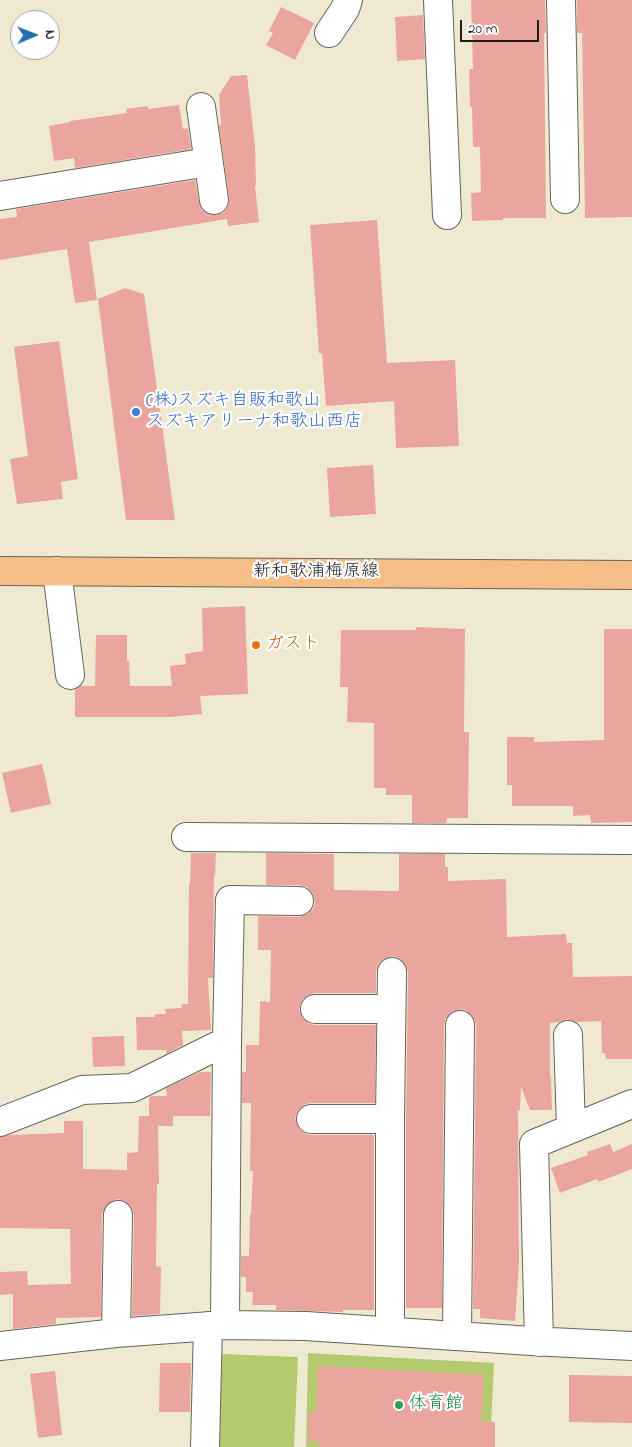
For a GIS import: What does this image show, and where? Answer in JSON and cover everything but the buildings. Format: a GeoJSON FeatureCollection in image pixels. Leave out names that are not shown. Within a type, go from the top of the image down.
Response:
{"type":"FeatureCollection","features":[{"type":"Feature","properties":{"kind":"main road","name":"新和歌浦梅原線"},"geometry":{"type":"LineString","coordinates":[[0,571],[632,576]]}},
{"type":"Feature","properties":{"kind":"street"},"geometry":{"type":"LineString","coordinates":[[329,34],[345,9],[348,0]]}},
{"type":"Feature","properties":{"kind":"street"},"geometry":{"type":"LineString","coordinates":[[438,0],[447,215]]}},
{"type":"Feature","properties":{"kind":"street"},"geometry":{"type":"LineString","coordinates":[[561,0],[565,199]]}},
{"type":"Feature","properties":{"kind":"street"},"geometry":{"type":"LineString","coordinates":[[201,107],[214,200]]}},
{"type":"Feature","properties":{"kind":"street"},"geometry":{"type":"LineString","coordinates":[[0,196],[208,162]]}},
{"type":"Feature","properties":{"kind":"street"},"geometry":{"type":"LineString","coordinates":[[57,571],[70,675]]}},
{"type":"Feature","properties":{"kind":"street"},"geometry":{"type":"LineString","coordinates":[[186,837],[632,840]]}},
{"type":"Feature","properties":{"kind":"street"},"geometry":{"type":"LineString","coordinates":[[205,1447],[216,1326],[227,1042],[230,900],[299,901]]}},
{"type":"Feature","properties":{"kind":"street"},"geometry":{"type":"LineString","coordinates":[[390,1331],[392,972]]}},
{"type":"Feature","properties":{"kind":"street"},"geometry":{"type":"LineString","coordinates":[[315,1009],[391,1009]]}},
{"type":"Feature","properties":{"kind":"street"},"geometry":{"type":"LineString","coordinates":[[457,1336],[460,1025]]}},
{"type":"Feature","properties":{"kind":"street"},"geometry":{"type":"LineString","coordinates":[[568,1035],[571,1128]]}},
{"type":"Feature","properties":{"kind":"street"},"geometry":{"type":"LineString","coordinates":[[0,1122],[82,1090],[132,1088],[227,1042]]}},
{"type":"Feature","properties":{"kind":"street"},"geometry":{"type":"LineString","coordinates":[[533,1347],[534,1144],[632,1104]]}},
{"type":"Feature","properties":{"kind":"street"},"geometry":{"type":"LineString","coordinates":[[312,1119],[390,1119]]}},
{"type":"Feature","properties":{"kind":"street"},"geometry":{"type":"LineString","coordinates":[[116,1333],[118,1215]]}},
{"type":"Feature","properties":{"kind":"street"},"geometry":{"type":"LineString","coordinates":[[0,1346],[116,1333],[216,1326],[306,1326],[457,1336],[533,1347],[632,1346]]}},
{"type":"Feature","properties":{"kind":"green space","name":"体育館"},"geometry":{"type":"Polygon","coordinates":[[[308,1353],[494,1363],[490,1447],[306,1447],[308,1353]]]}},
{"type":"Feature","properties":{"kind":"green space"},"geometry":{"type":"Polygon","coordinates":[[[222,1354],[298,1357],[294,1447],[219,1447],[222,1354]]]}},
{"type":"Feature","properties":{"kind":"place","name":"(株)スズキ自販和歌山 スズキアリーナ和歌山西店"},"geometry":{"type":"Point","coordinates":[136,412]}},
{"type":"Feature","properties":{"kind":"place","name":"ガスト"},"geometry":{"type":"Point","coordinates":[256,645]}},
{"type":"Feature","properties":{"kind":"place","name":"体育館"},"geometry":{"type":"Point","coordinates":[399,1405]}}]}
